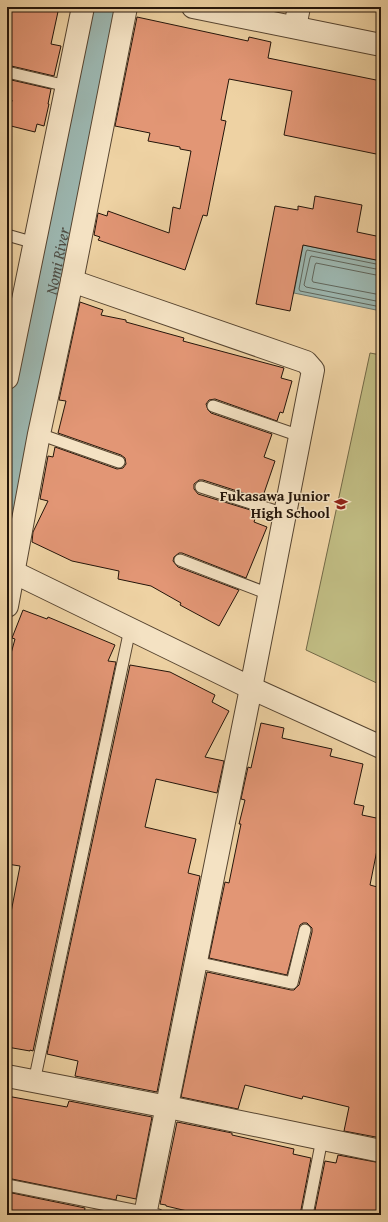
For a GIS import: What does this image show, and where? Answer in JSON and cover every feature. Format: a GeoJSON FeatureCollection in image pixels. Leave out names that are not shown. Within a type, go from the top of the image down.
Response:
{"type":"FeatureCollection","features":[{"type":"Feature","properties":{"kind":"street"},"geometry":{"type":"LineString","coordinates":[[7,378],[83,7]]}},
{"type":"Feature","properties":{"kind":"street"},"geometry":{"type":"LineString","coordinates":[[7,606],[10,571],[72,281],[126,7]]}},
{"type":"Feature","properties":{"kind":"street"},"geometry":{"type":"LineString","coordinates":[[193,7],[297,17],[381,45]]}},
{"type":"Feature","properties":{"kind":"street"},"geometry":{"type":"LineString","coordinates":[[72,281],[306,362],[313,370],[252,688],[195,962],[149,1214]]}},
{"type":"Feature","properties":{"kind":"street"},"geometry":{"type":"LineString","coordinates":[[10,571],[252,688],[381,747]]}},
{"type":"Feature","properties":{"kind":"street"},"geometry":{"type":"LineString","coordinates":[[7,1076],[168,1107],[381,1151]]}},
{"type":"Feature","properties":{"kind":"lane"},"geometry":{"type":"LineString","coordinates":[[7,72],[67,86]]}},
{"type":"Feature","properties":{"kind":"lane"},"geometry":{"type":"LineString","coordinates":[[7,235],[34,243]]}},
{"type":"Feature","properties":{"kind":"lane"},"geometry":{"type":"LineString","coordinates":[[213,406],[300,436]]}},
{"type":"Feature","properties":{"kind":"lane"},"geometry":{"type":"LineString","coordinates":[[39,434],[119,462]]}},
{"type":"Feature","properties":{"kind":"lane"},"geometry":{"type":"LineString","coordinates":[[201,487],[285,514]]}},
{"type":"Feature","properties":{"kind":"lane"},"geometry":{"type":"LineString","coordinates":[[180,560],[269,594]]}},
{"type":"Feature","properties":{"kind":"lane"},"geometry":{"type":"LineString","coordinates":[[34,1082],[130,629]]}},
{"type":"Feature","properties":{"kind":"lane"},"geometry":{"type":"LineString","coordinates":[[195,962],[292,983],[305,930]]}},
{"type":"Feature","properties":{"kind":"lane"},"geometry":{"type":"LineString","coordinates":[[307,1215],[322,1140]]}},
{"type":"Feature","properties":{"kind":"lane"},"geometry":{"type":"LineString","coordinates":[[7,1185],[149,1214]]}},
{"type":"Feature","properties":{"kind":"shaded area"},"geometry":{"type":"Polygon","coordinates":[[[95,7],[118,7],[13,532],[7,531],[7,433],[95,7]]]}},
{"type":"Feature","properties":{"kind":"shaded area"},"geometry":{"type":"Polygon","coordinates":[[[370,353],[381,355],[381,685],[306,650],[370,353]]]}},
{"type":"Feature","properties":{"kind":"water"},"geometry":{"type":"Polygon","coordinates":[[[303,245],[381,261],[381,311],[294,293],[303,245]]]}},
{"type":"Feature","properties":{"kind":"building"},"geometry":{"type":"Polygon","coordinates":[[[7,7],[59,7],[51,44],[61,46],[54,76],[7,65],[7,7]]]}},
{"type":"Feature","properties":{"kind":"building"},"geometry":{"type":"Polygon","coordinates":[[[137,17],[248,41],[249,37],[271,42],[268,58],[381,81],[381,155],[284,135],[292,91],[229,79],[221,120],[226,121],[207,216],[203,215],[185,270],[98,240],[100,237],[94,235],[98,213],[107,216],[108,211],[169,233],[173,207],[180,209],[191,151],[180,149],[180,147],[148,141],[150,133],[115,126],[137,17]]]}},
{"type":"Feature","properties":{"kind":"building"},"geometry":{"type":"Polygon","coordinates":[[[7,79],[51,89],[44,126],[37,124],[35,132],[7,125],[12,100],[7,99],[7,79]]]}},
{"type":"Feature","properties":{"kind":"building"},"geometry":{"type":"Polygon","coordinates":[[[315,196],[362,205],[357,232],[381,237],[381,261],[303,245],[290,311],[256,304],[275,206],[298,210],[298,206],[313,209],[315,196]]]}},
{"type":"Feature","properties":{"kind":"building"},"geometry":{"type":"Polygon","coordinates":[[[80,302],[103,310],[101,315],[126,320],[126,322],[184,338],[183,341],[284,368],[281,378],[292,381],[283,413],[280,412],[277,421],[215,399],[209,400],[206,404],[211,413],[272,434],[264,457],[275,461],[262,499],[203,480],[199,480],[194,484],[194,489],[198,494],[257,512],[254,522],[267,527],[246,578],[182,553],[179,553],[174,557],[173,561],[178,567],[239,590],[219,626],[180,605],[181,603],[151,586],[118,579],[119,571],[72,561],[32,542],[33,532],[48,501],[40,499],[48,456],[53,457],[55,447],[117,469],[123,468],[126,464],[125,458],[121,455],[58,433],[66,401],[59,400],[80,302]]]}},
{"type":"Feature","properties":{"kind":"building"},"geometry":{"type":"Polygon","coordinates":[[[23,610],[47,619],[48,617],[115,645],[108,661],[116,662],[33,1051],[7,1047],[7,933],[20,866],[7,864],[7,668],[15,639],[12,638],[23,610]]]}},
{"type":"Feature","properties":{"kind":"building"},"geometry":{"type":"Polygon","coordinates":[[[130,665],[170,672],[215,695],[212,702],[229,711],[205,757],[224,761],[217,793],[156,779],[145,827],[196,839],[188,873],[200,876],[157,1092],[75,1076],[78,1061],[47,1054],[130,665]]]}},
{"type":"Feature","properties":{"kind":"building"},"geometry":{"type":"Polygon","coordinates":[[[261,723],[284,728],[282,738],[332,749],[330,756],[363,764],[354,804],[364,806],[362,815],[381,819],[381,830],[370,885],[381,888],[381,1138],[344,1131],[349,1107],[303,1096],[302,1099],[245,1085],[238,1109],[181,1097],[207,972],[294,990],[299,985],[312,932],[312,928],[307,923],[300,925],[287,975],[209,958],[225,882],[229,883],[241,824],[239,824],[245,800],[241,799],[248,767],[251,768],[261,723]]]}},
{"type":"Feature","properties":{"kind":"building"},"geometry":{"type":"Polygon","coordinates":[[[7,1096],[67,1107],[69,1101],[152,1117],[136,1199],[117,1195],[116,1200],[7,1178],[7,1096]]]}},
{"type":"Feature","properties":{"kind":"building"},"geometry":{"type":"Polygon","coordinates":[[[177,1122],[232,1133],[232,1135],[294,1149],[293,1154],[311,1158],[300,1215],[204,1215],[160,1204],[177,1122]]]}},
{"type":"Feature","properties":{"kind":"building"},"geometry":{"type":"Polygon","coordinates":[[[338,1155],[381,1163],[381,1215],[314,1215],[325,1161],[336,1163],[338,1155]]]}},
{"type":"Feature","properties":{"kind":"building"},"geometry":{"type":"Polygon","coordinates":[[[7,1192],[85,1208],[84,1215],[7,1215],[7,1192]]]}},
{"type":"Feature","properties":{"kind":"waterway","name":"Nomi River"},"geometry":{"type":"LineString","coordinates":[[7,514],[107,7]]}},
{"type":"Feature","properties":{"kind":"place","name":"Fukasawa Junior High School"},"geometry":{"type":"Point","coordinates":[341,504]}}]}
